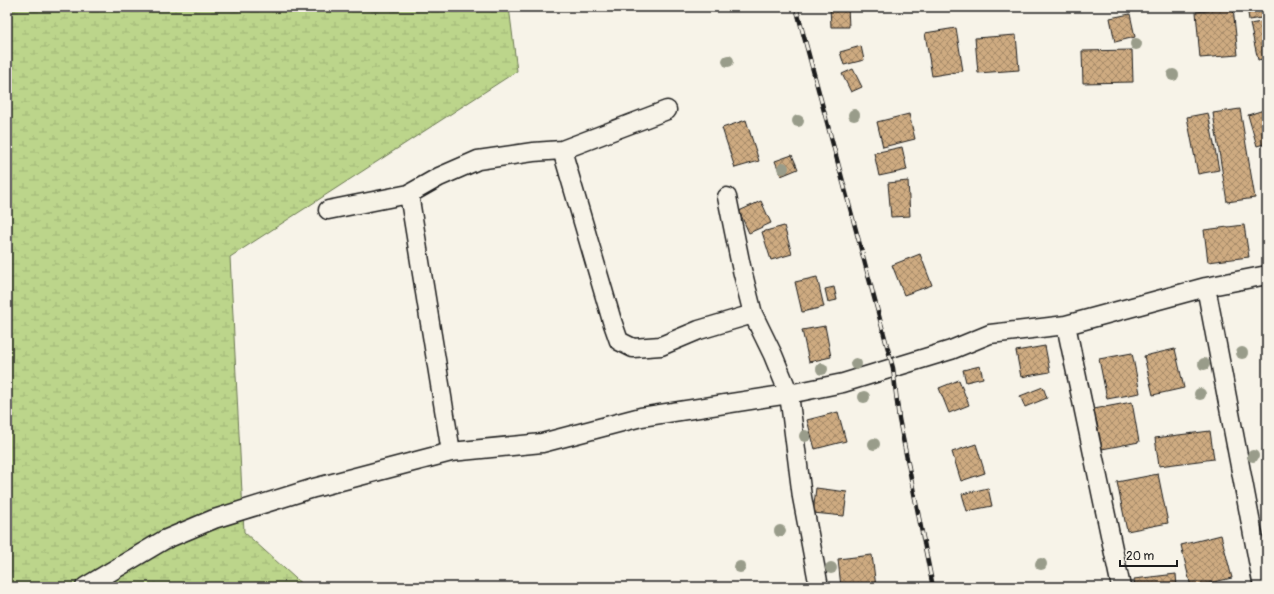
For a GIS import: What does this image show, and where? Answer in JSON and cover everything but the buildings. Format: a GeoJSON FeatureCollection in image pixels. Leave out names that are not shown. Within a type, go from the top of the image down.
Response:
{"type":"FeatureCollection","features":[{"type":"Feature","properties":{"kind":"street"},"geometry":{"type":"LineString","coordinates":[[328,210],[409,194],[439,177],[478,160],[533,152],[562,150],[667,110]]}},
{"type":"Feature","properties":{"kind":"street"},"geometry":{"type":"LineString","coordinates":[[562,150],[619,342],[633,348],[661,346],[699,330],[753,314]]}},
{"type":"Feature","properties":{"kind":"street"},"geometry":{"type":"LineString","coordinates":[[409,194],[451,452]]}},
{"type":"Feature","properties":{"kind":"street"},"geometry":{"type":"LineString","coordinates":[[728,196],[741,266],[753,314],[789,394],[802,497],[819,587]]}},
{"type":"Feature","properties":{"kind":"street"},"geometry":{"type":"LineString","coordinates":[[85,587],[164,540],[214,519],[314,488],[451,452],[542,443],[641,417],[789,394],[843,383],[944,352],[990,334],[1066,325],[1206,287],[1267,275]]}},
{"type":"Feature","properties":{"kind":"street"},"geometry":{"type":"LineString","coordinates":[[1206,287],[1263,587]]}},
{"type":"Feature","properties":{"kind":"street"},"geometry":{"type":"LineString","coordinates":[[1066,325],[1121,587]]}},
{"type":"Feature","properties":{"kind":"green space"},"geometry":{"type":"Polygon","coordinates":[[[7,7],[509,7],[517,71],[230,257],[244,532],[305,587],[7,587],[7,7]]]}},
{"type":"Feature","properties":{"kind":"railway"},"geometry":{"type":"LineString","coordinates":[[796,7],[893,368],[899,419],[933,587]]}}]}
